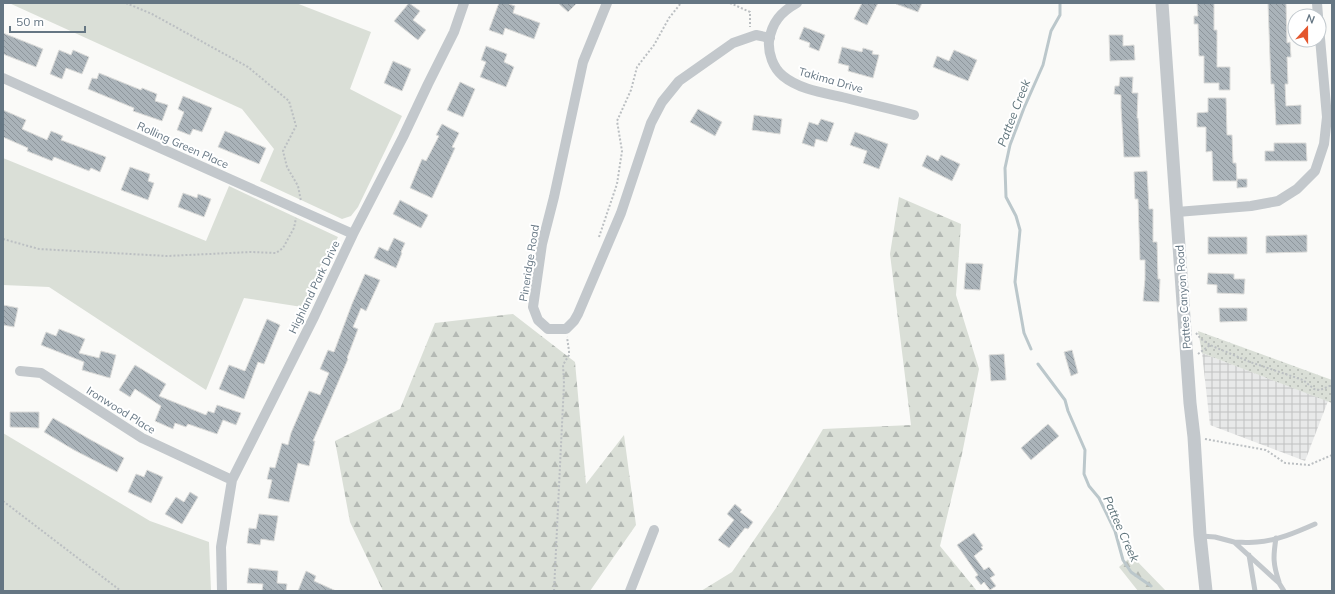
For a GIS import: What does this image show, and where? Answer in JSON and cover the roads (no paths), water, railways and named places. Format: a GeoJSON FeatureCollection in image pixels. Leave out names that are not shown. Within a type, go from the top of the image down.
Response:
{"type":"FeatureCollection","features":[{"type":"Feature","properties":{"kind":"street","name":"Highland Park Drive"},"geometry":{"type":"LineString","coordinates":[[222,591],[221,547],[232,480],[313,319],[353,234],[403,137],[454,32],[464,3]]}},
{"type":"Feature","properties":{"kind":"street","name":"Pineridge Road"},"geometry":{"type":"LineString","coordinates":[[606,3],[583,62],[554,198],[542,244],[533,307],[538,320],[548,329],[566,328],[576,318],[621,213],[651,124],[662,102],[679,81],[733,43],[756,35],[770,38]]}},
{"type":"Feature","properties":{"kind":"street","name":"Takima Drive"},"geometry":{"type":"LineString","coordinates":[[797,3],[783,12],[772,28],[769,51],[774,64],[782,75],[790,81],[818,92],[914,115]]}},
{"type":"Feature","properties":{"kind":"street","name":"Pattee Canyon Road"},"geometry":{"type":"LineString","coordinates":[[1162,3],[1190,404],[1194,437],[1200,536],[1206,591]]}},
{"type":"Feature","properties":{"kind":"street"},"geometry":{"type":"LineString","coordinates":[[1177,212],[1251,206],[1278,201],[1297,189],[1315,172],[1324,144],[1327,117],[1321,48]]}},
{"type":"Feature","properties":{"kind":"street","name":"Rolling Green Place"},"geometry":{"type":"LineString","coordinates":[[3,78],[353,234]]}},
{"type":"Feature","properties":{"kind":"street","name":"Ironwood Place"},"geometry":{"type":"LineString","coordinates":[[20,371],[41,373],[142,438],[232,480]]}},
{"type":"Feature","properties":{"kind":"street"},"geometry":{"type":"LineString","coordinates":[[630,591],[654,530]]}},
{"type":"Feature","properties":{"kind":"lane"},"geometry":{"type":"LineString","coordinates":[[1200,536],[1215,537],[1234,542],[1258,542],[1300,531],[1315,524]]}},
{"type":"Feature","properties":{"kind":"lane"},"geometry":{"type":"LineString","coordinates":[[1276,538],[1273,562],[1279,583]]}},
{"type":"Feature","properties":{"kind":"lane"},"geometry":{"type":"LineString","coordinates":[[1234,542],[1279,583],[1284,591]]}},
{"type":"Feature","properties":{"kind":"lane"},"geometry":{"type":"LineString","coordinates":[[1249,555],[1256,591]]}},
{"type":"Feature","properties":{"kind":"waterway","name":"Pattee Creek"},"geometry":{"type":"LineString","coordinates":[[1031,349],[1024,333],[1015,282],[1020,230],[1016,216],[1006,197],[1005,168],[1010,145],[1043,65],[1051,31],[1060,15],[1060,3]]}},
{"type":"Feature","properties":{"kind":"waterway","name":"Pattee Creek"},"geometry":{"type":"LineString","coordinates":[[1038,364],[1065,400],[1068,411],[1085,450],[1084,474],[1089,486],[1099,498],[1115,531],[1123,560],[1131,572],[1151,586]]}}]}
